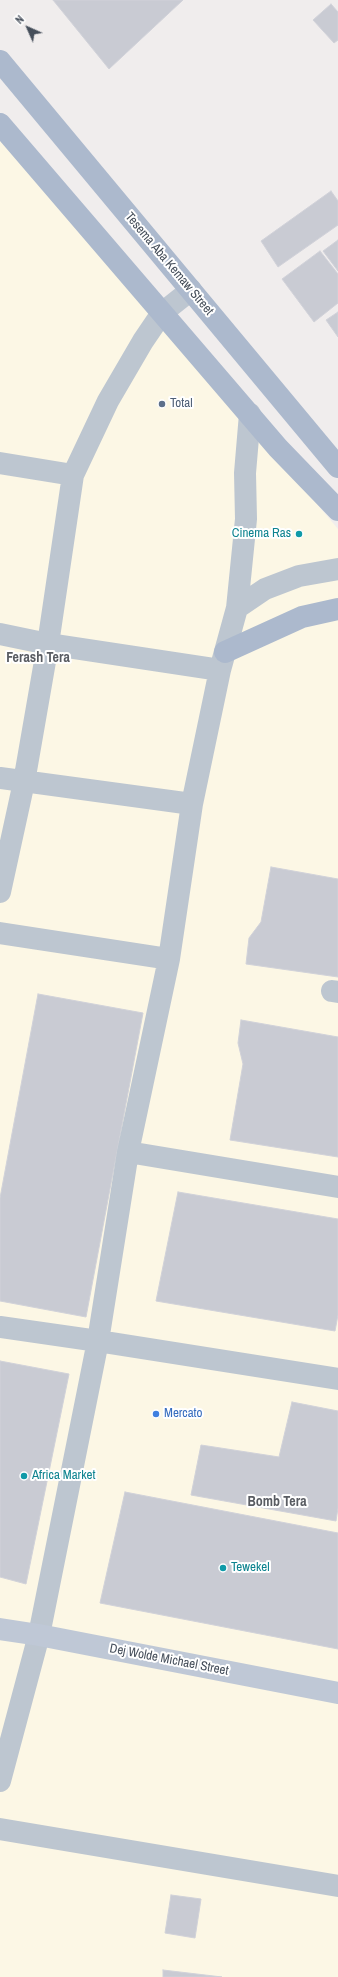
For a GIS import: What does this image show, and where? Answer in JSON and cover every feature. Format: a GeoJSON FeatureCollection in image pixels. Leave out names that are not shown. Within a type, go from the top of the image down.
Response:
{"type":"FeatureCollection","features":[{"type":"Feature","properties":{"kind":"main road","name":"Tesema Aba Kemaw Street"},"geometry":{"type":"LineString","coordinates":[[0,61],[65,141],[338,467]]}},
{"type":"Feature","properties":{"kind":"main road"},"geometry":{"type":"LineString","coordinates":[[0,124],[278,448],[338,510]]}},
{"type":"Feature","properties":{"kind":"main road"},"geometry":{"type":"LineString","coordinates":[[222,661],[302,617],[338,609]]}},
{"type":"Feature","properties":{"kind":"street"},"geometry":{"type":"LineString","coordinates":[[0,892],[24,782],[48,644],[73,475],[108,401],[143,341],[162,313],[191,290]]}},
{"type":"Feature","properties":{"kind":"street"},"geometry":{"type":"LineString","coordinates":[[0,1781],[39,1635],[98,1340],[128,1152],[169,959],[192,804],[222,661],[237,608],[246,519],[245,473],[250,414]]}},
{"type":"Feature","properties":{"kind":"street"},"geometry":{"type":"LineString","coordinates":[[0,463],[73,475]]}},
{"type":"Feature","properties":{"kind":"street"},"geometry":{"type":"LineString","coordinates":[[237,608],[265,589],[299,576],[338,569]]}},
{"type":"Feature","properties":{"kind":"street"},"geometry":{"type":"LineString","coordinates":[[0,634],[48,644],[222,661]]}},
{"type":"Feature","properties":{"kind":"street"},"geometry":{"type":"LineString","coordinates":[[0,778],[192,804]]}},
{"type":"Feature","properties":{"kind":"street"},"geometry":{"type":"LineString","coordinates":[[0,933],[169,959]]}},
{"type":"Feature","properties":{"kind":"street"},"geometry":{"type":"LineString","coordinates":[[128,1152],[338,1187]]}},
{"type":"Feature","properties":{"kind":"street"},"geometry":{"type":"LineString","coordinates":[[0,1327],[98,1340],[338,1379]]}},
{"type":"Feature","properties":{"kind":"street","name":"Dej Wolde Michael Street"},"geometry":{"type":"LineString","coordinates":[[0,1629],[39,1635],[338,1693]]}},
{"type":"Feature","properties":{"kind":"street"},"geometry":{"type":"LineString","coordinates":[[0,1829],[338,1886]]}},
{"type":"Feature","properties":{"kind":"shaded area"},"geometry":{"type":"Polygon","coordinates":[[[0,129],[338,529],[338,1977],[0,1977],[0,129]]]}},
{"type":"Feature","properties":{"kind":"building"},"geometry":{"type":"Polygon","coordinates":[[[53,0],[183,0],[109,69],[53,0]]]}},
{"type":"Feature","properties":{"kind":"building"},"geometry":{"type":"Polygon","coordinates":[[[331,4],[338,12],[338,40],[334,43],[313,20],[331,4]]]}},
{"type":"Feature","properties":{"kind":"building"},"geometry":{"type":"Polygon","coordinates":[[[331,191],[338,201],[338,225],[278,267],[261,241],[331,191]]]}},
{"type":"Feature","properties":{"kind":"building"},"geometry":{"type":"Polygon","coordinates":[[[338,240],[338,271],[323,251],[338,240]]]}},
{"type":"Feature","properties":{"kind":"building"},"geometry":{"type":"Polygon","coordinates":[[[320,251],[338,274],[338,303],[314,322],[282,279],[320,251]]]}},
{"type":"Feature","properties":{"kind":"building"},"geometry":{"type":"Polygon","coordinates":[[[338,312],[338,337],[326,320],[338,312]]]}},
{"type":"Feature","properties":{"kind":"building"},"geometry":{"type":"Polygon","coordinates":[[[271,867],[338,879],[338,977],[246,964],[249,938],[261,922],[271,867]]]}},
{"type":"Feature","properties":{"kind":"building"},"geometry":{"type":"Polygon","coordinates":[[[38,994],[143,1013],[86,1317],[0,1301],[0,1198],[38,994]]]}},
{"type":"Feature","properties":{"kind":"building"},"geometry":{"type":"Polygon","coordinates":[[[241,1020],[338,1037],[338,1157],[230,1140],[243,1064],[238,1043],[241,1020]]]}},
{"type":"Feature","properties":{"kind":"building"},"geometry":{"type":"Polygon","coordinates":[[[178,1192],[338,1219],[338,1315],[335,1331],[156,1301],[178,1192]]]}},
{"type":"Feature","properties":{"kind":"building","name":"Africa Market"},"geometry":{"type":"Polygon","coordinates":[[[0,1361],[69,1374],[26,1584],[0,1577],[0,1361]]]}},
{"type":"Feature","properties":{"kind":"building"},"geometry":{"type":"Polygon","coordinates":[[[292,1402],[338,1411],[338,1508],[336,1521],[191,1495],[201,1445],[279,1457],[292,1402]]]}},
{"type":"Feature","properties":{"kind":"building","name":"Tewekel"},"geometry":{"type":"Polygon","coordinates":[[[125,1492],[338,1533],[338,1649],[100,1603],[125,1492]]]}},
{"type":"Feature","properties":{"kind":"building"},"geometry":{"type":"Polygon","coordinates":[[[171,1895],[201,1899],[195,1938],[165,1933],[171,1895]]]}},
{"type":"Feature","properties":{"kind":"building"},"geometry":{"type":"Polygon","coordinates":[[[163,1970],[222,1977],[163,1977],[163,1970]]]}},
{"type":"Feature","properties":{"kind":"place","name":"Total"},"geometry":{"type":"Point","coordinates":[162,404]}},
{"type":"Feature","properties":{"kind":"place","name":"Cinema Ras"},"geometry":{"type":"Point","coordinates":[299,534]}},
{"type":"Feature","properties":{"kind":"place","name":"Mercato"},"geometry":{"type":"Point","coordinates":[156,1414]}},
{"type":"Feature","properties":{"kind":"place","name":"Africa Market"},"geometry":{"type":"Point","coordinates":[24,1476]}},
{"type":"Feature","properties":{"kind":"place","name":"Tewekel"},"geometry":{"type":"Point","coordinates":[223,1568]}},
{"type":"Feature","properties":{"kind":"district","name":"Ferash Tera"},"geometry":{"type":"Point","coordinates":[38,658]}},
{"type":"Feature","properties":{"kind":"district","name":"Bomb Tera"},"geometry":{"type":"Point","coordinates":[277,1502]}}]}
